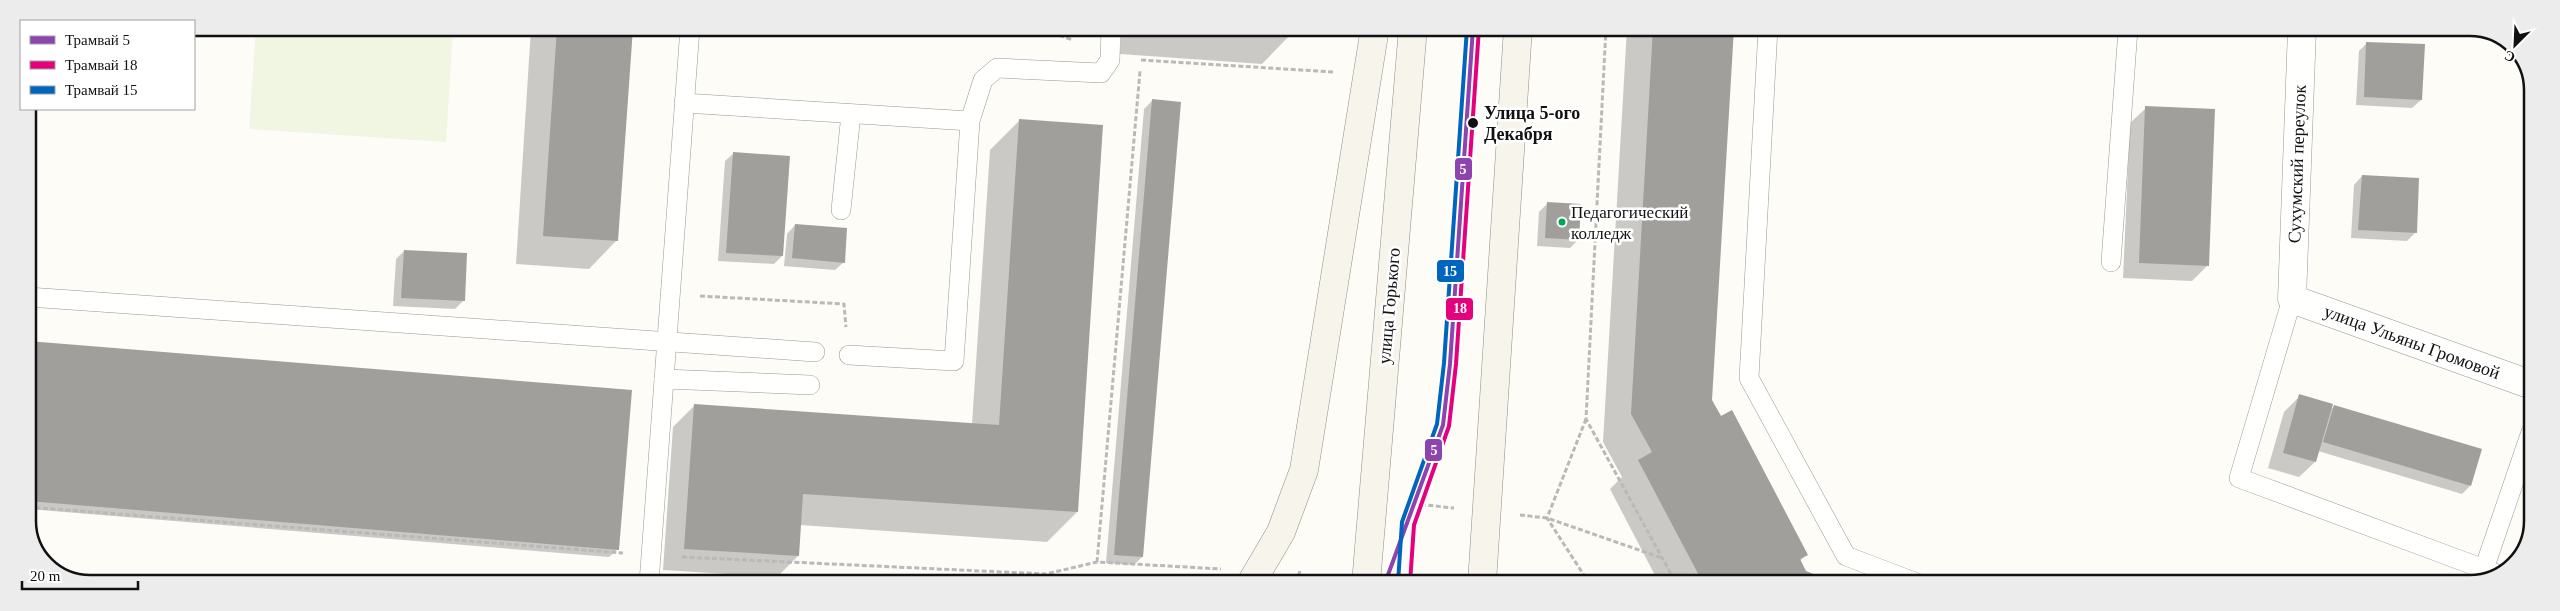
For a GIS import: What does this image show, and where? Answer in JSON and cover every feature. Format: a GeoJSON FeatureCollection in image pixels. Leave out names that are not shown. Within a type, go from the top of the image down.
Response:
{"type":"FeatureCollection","features":[{"type":"Feature","properties":{"kind":"main road"},"geometry":{"type":"LineString","coordinates":[[1256,575],[1281,532],[1304,470],[1374,36]]}},
{"type":"Feature","properties":{"kind":"main road","name":"улица Горького"},"geometry":{"type":"LineString","coordinates":[[1367,575],[1412,36]]}},
{"type":"Feature","properties":{"kind":"main road"},"geometry":{"type":"LineString","coordinates":[[1483,575],[1517,36]]}},
{"type":"Feature","properties":{"kind":"street","name":"Сухумский переулок"},"geometry":{"type":"LineString","coordinates":[[2292,298],[2302,36]]}},
{"type":"Feature","properties":{"kind":"street","name":"улица Ульяны Громовой"},"geometry":{"type":"LineString","coordinates":[[2292,298],[2524,382]]}},
{"type":"Feature","properties":{"kind":"lane"},"geometry":{"type":"LineString","coordinates":[[650,575],[689,36]]}},
{"type":"Feature","properties":{"kind":"lane"},"geometry":{"type":"LineString","coordinates":[[849,355],[954,361],[970,121],[982,80],[997,68],[1101,72],[1110,60],[1111,36]]}},
{"type":"Feature","properties":{"kind":"lane"},"geometry":{"type":"LineString","coordinates":[[1768,36],[1749,378],[1846,556],[1896,575]]}},
{"type":"Feature","properties":{"kind":"lane"},"geometry":{"type":"LineString","coordinates":[[2111,262],[2127,36]]}},
{"type":"Feature","properties":{"kind":"lane"},"geometry":{"type":"LineString","coordinates":[[684,103],[970,121]]}},
{"type":"Feature","properties":{"kind":"lane"},"geometry":{"type":"LineString","coordinates":[[841,210],[851,114]]}},
{"type":"Feature","properties":{"kind":"lane"},"geometry":{"type":"LineString","coordinates":[[36,298],[815,352]]}},
{"type":"Feature","properties":{"kind":"lane"},"geometry":{"type":"LineString","coordinates":[[2292,298],[2239,478],[2490,571],[2524,458]]}},
{"type":"Feature","properties":{"kind":"lane"},"geometry":{"type":"LineString","coordinates":[[664,379],[810,384]]}},
{"type":"Feature","properties":{"kind":"path"},"geometry":{"type":"LineString","coordinates":[[1584,575],[1547,518],[1586,419],[1606,36]]}},
{"type":"Feature","properties":{"kind":"path"},"geometry":{"type":"LineString","coordinates":[[1097,562],[1141,58],[1335,72]]}},
{"type":"Feature","properties":{"kind":"path"},"geometry":{"type":"LineString","coordinates":[[670,294],[844,304],[849,355]]}},
{"type":"Feature","properties":{"kind":"path"},"geometry":{"type":"LineString","coordinates":[[1586,419],[1672,575]]}},
{"type":"Feature","properties":{"kind":"green space"},"geometry":{"type":"Polygon","coordinates":[[[255,36],[453,36],[446,142],[249,129],[255,36]]]}},
{"type":"Feature","properties":{"kind":"building"},"geometry":{"type":"Polygon","coordinates":[[[556,36],[632,36],[618,241],[543,236],[556,36]]]}},
{"type":"Feature","properties":{"kind":"building"},"geometry":{"type":"Polygon","coordinates":[[[1653,36],[1734,36],[1712,400],[1721,416],[1732,410],[1808,555],[1800,559],[1806,571],[1816,575],[1699,575],[1638,460],[1652,452],[1631,414],[1653,36]]]}},
{"type":"Feature","properties":{"kind":"building"},"geometry":{"type":"Polygon","coordinates":[[[2366,42],[2425,44],[2422,100],[2364,97],[2366,42]]]}},
{"type":"Feature","properties":{"kind":"building"},"geometry":{"type":"Polygon","coordinates":[[[1152,99],[1181,102],[1143,557],[1114,555],[1152,99]]]}},
{"type":"Feature","properties":{"kind":"building"},"geometry":{"type":"Polygon","coordinates":[[[2145,106],[2215,109],[2209,266],[2139,263],[2145,106]]]}},
{"type":"Feature","properties":{"kind":"building"},"geometry":{"type":"Polygon","coordinates":[[[1019,119],[1103,125],[1078,512],[803,494],[799,556],[684,549],[694,404],[999,425],[1019,119]]]}},
{"type":"Feature","properties":{"kind":"building"},"geometry":{"type":"Polygon","coordinates":[[[733,152],[790,156],[783,256],[726,253],[733,152]]]}},
{"type":"Feature","properties":{"kind":"building"},"geometry":{"type":"Polygon","coordinates":[[[2362,175],[2419,178],[2417,233],[2358,230],[2362,175]]]}},
{"type":"Feature","properties":{"kind":"building"},"geometry":{"type":"Polygon","coordinates":[[[1547,202],[1581,204],[1579,240],[1545,238],[1547,202]]]}},
{"type":"Feature","properties":{"kind":"building"},"geometry":{"type":"Polygon","coordinates":[[[795,224],[847,228],[845,263],[792,258],[795,224]]]}},
{"type":"Feature","properties":{"kind":"building"},"geometry":{"type":"Polygon","coordinates":[[[404,250],[467,253],[465,301],[401,298],[404,250]]]}},
{"type":"Feature","properties":{"kind":"building"},"geometry":{"type":"Polygon","coordinates":[[[36,342],[632,390],[619,550],[36,502],[36,342]]]}},
{"type":"Feature","properties":{"kind":"building"},"geometry":{"type":"Polygon","coordinates":[[[2299,394],[2333,404],[2316,462],[2283,453],[2299,394]]]}},
{"type":"Feature","properties":{"kind":"building"},"geometry":{"type":"Polygon","coordinates":[[[2334,405],[2482,449],[2471,486],[2323,442],[2334,405]]]}},
{"type":"Feature","properties":{"kind":"tram line","name":"15"},"geometry":{"type":"LineString","coordinates":[[1399,575],[1402,522],[1437,424],[1444,363],[1466,36]]}},
{"type":"Feature","properties":{"kind":"tram line","name":"5"},"geometry":{"type":"LineString","coordinates":[[1388,575],[1443,425],[1450,364],[1472,36]]}},
{"type":"Feature","properties":{"kind":"tram line","name":"18"},"geometry":{"type":"LineString","coordinates":[[1411,575],[1414,525],[1449,426],[1456,364],[1478,36]]}},
{"type":"Feature","properties":{"kind":"place","name":"Улица 5-ого Декабря"},"geometry":{"type":"Point","coordinates":[1473,123]}},
{"type":"Feature","properties":{"kind":"place","name":"Педагогический колледж"},"geometry":{"type":"Point","coordinates":[1562,222]}}]}
